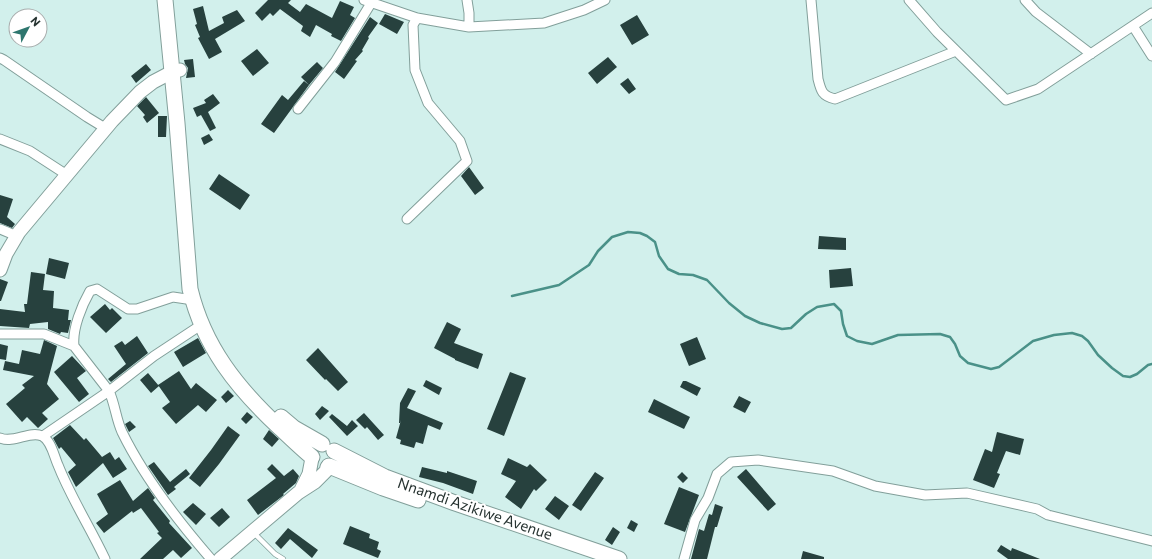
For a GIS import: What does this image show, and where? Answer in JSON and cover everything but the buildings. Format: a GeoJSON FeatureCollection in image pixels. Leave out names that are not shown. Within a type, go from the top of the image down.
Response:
{"type":"FeatureCollection","features":[{"type":"Feature","properties":{"kind":"main road"},"geometry":{"type":"LineString","coordinates":[[165,0],[176,71]]}},
{"type":"Feature","properties":{"kind":"main road"},"geometry":{"type":"LineString","coordinates":[[173,0],[177,123],[190,289],[193,300],[201,325],[208,340],[232,377],[262,411],[312,458],[316,464],[321,467],[328,466],[334,461],[335,458],[328,447],[314,448],[312,458]]}},
{"type":"Feature","properties":{"kind":"main road","name":"Nnamdi Azikiwe Avenue"},"geometry":{"type":"LineString","coordinates":[[176,71],[198,288],[202,304],[224,352],[253,390],[294,428],[385,477],[455,503],[619,559]]}},
{"type":"Feature","properties":{"kind":"main road","name":"Nnamdi Azikiwe Avenue"},"geometry":{"type":"LineString","coordinates":[[328,466],[383,488],[588,559]]}},
{"type":"Feature","properties":{"kind":"street"},"geometry":{"type":"LineString","coordinates":[[467,0],[469,27]]}},
{"type":"Feature","properties":{"kind":"street"},"geometry":{"type":"LineString","coordinates":[[298,109],[335,62],[370,1],[417,18],[469,27],[544,23],[584,10],[605,0]]}},
{"type":"Feature","properties":{"kind":"street"},"geometry":{"type":"LineString","coordinates":[[811,0],[818,79],[821,90],[826,97],[835,99],[956,51]]}},
{"type":"Feature","properties":{"kind":"street"},"geometry":{"type":"LineString","coordinates":[[909,0],[937,32],[1006,100],[1038,88],[1152,13]]}},
{"type":"Feature","properties":{"kind":"street"},"geometry":{"type":"LineString","coordinates":[[1025,0],[1036,12],[1091,54]]}},
{"type":"Feature","properties":{"kind":"street"},"geometry":{"type":"LineString","coordinates":[[407,219],[467,161],[460,141],[428,103],[415,70],[414,25],[417,18]]}},
{"type":"Feature","properties":{"kind":"street"},"geometry":{"type":"LineString","coordinates":[[1133,26],[1152,56]]}},
{"type":"Feature","properties":{"kind":"street"},"geometry":{"type":"LineString","coordinates":[[0,58],[86,117],[105,128]]}},
{"type":"Feature","properties":{"kind":"street"},"geometry":{"type":"LineString","coordinates":[[0,270],[6,254],[17,236],[105,128],[140,92],[153,82],[176,71]]}},
{"type":"Feature","properties":{"kind":"street"},"geometry":{"type":"LineString","coordinates":[[0,139],[30,151],[67,175]]}},
{"type":"Feature","properties":{"kind":"street"},"geometry":{"type":"LineString","coordinates":[[0,229],[17,236]]}},
{"type":"Feature","properties":{"kind":"street"},"geometry":{"type":"LineString","coordinates":[[74,346],[73,339],[76,326],[86,297],[90,291],[97,289],[128,309],[137,309],[173,297],[193,300]]}},
{"type":"Feature","properties":{"kind":"street"},"geometry":{"type":"LineString","coordinates":[[43,436],[110,391],[154,356],[201,325]]}},
{"type":"Feature","properties":{"kind":"street"},"geometry":{"type":"LineString","coordinates":[[0,334],[44,334],[74,346],[110,391],[122,430],[139,463],[189,533],[211,559]]}},
{"type":"Feature","properties":{"kind":"street"},"geometry":{"type":"LineString","coordinates":[[0,438],[6,441],[36,434],[43,436],[50,445],[65,482],[92,531],[105,559]]}},
{"type":"Feature","properties":{"kind":"street"},"geometry":{"type":"LineString","coordinates":[[298,494],[309,474],[312,458]]}},
{"type":"Feature","properties":{"kind":"street"},"geometry":{"type":"LineString","coordinates":[[684,559],[695,520],[708,498],[718,474],[731,462],[758,460],[833,470],[875,486],[926,495],[967,493],[1037,509],[1055,516],[1152,541]]}},
{"type":"Feature","properties":{"kind":"street"},"geometry":{"type":"LineString","coordinates":[[220,559],[321,476],[326,471],[328,466]]}},
{"type":"Feature","properties":{"kind":"lane"},"geometry":{"type":"LineString","coordinates":[[253,532],[275,554],[283,559]]}},
{"type":"Feature","properties":{"kind":"waterway"},"geometry":{"type":"LineString","coordinates":[[512,296],[559,285],[589,265],[598,251],[612,237],[628,232],[640,233],[655,242],[659,256],[668,269],[679,274],[693,275],[707,280],[729,303],[745,316],[760,323],[782,329],[791,328],[806,314],[817,307],[834,304],[841,311],[847,336],[857,341],[872,344],[898,335],[940,334],[950,337],[960,356],[968,363],[991,369],[999,367],[1033,341],[1054,335],[1072,333],[1082,336],[1088,341],[1098,355],[1123,376],[1130,377],[1152,364]]}}]}
